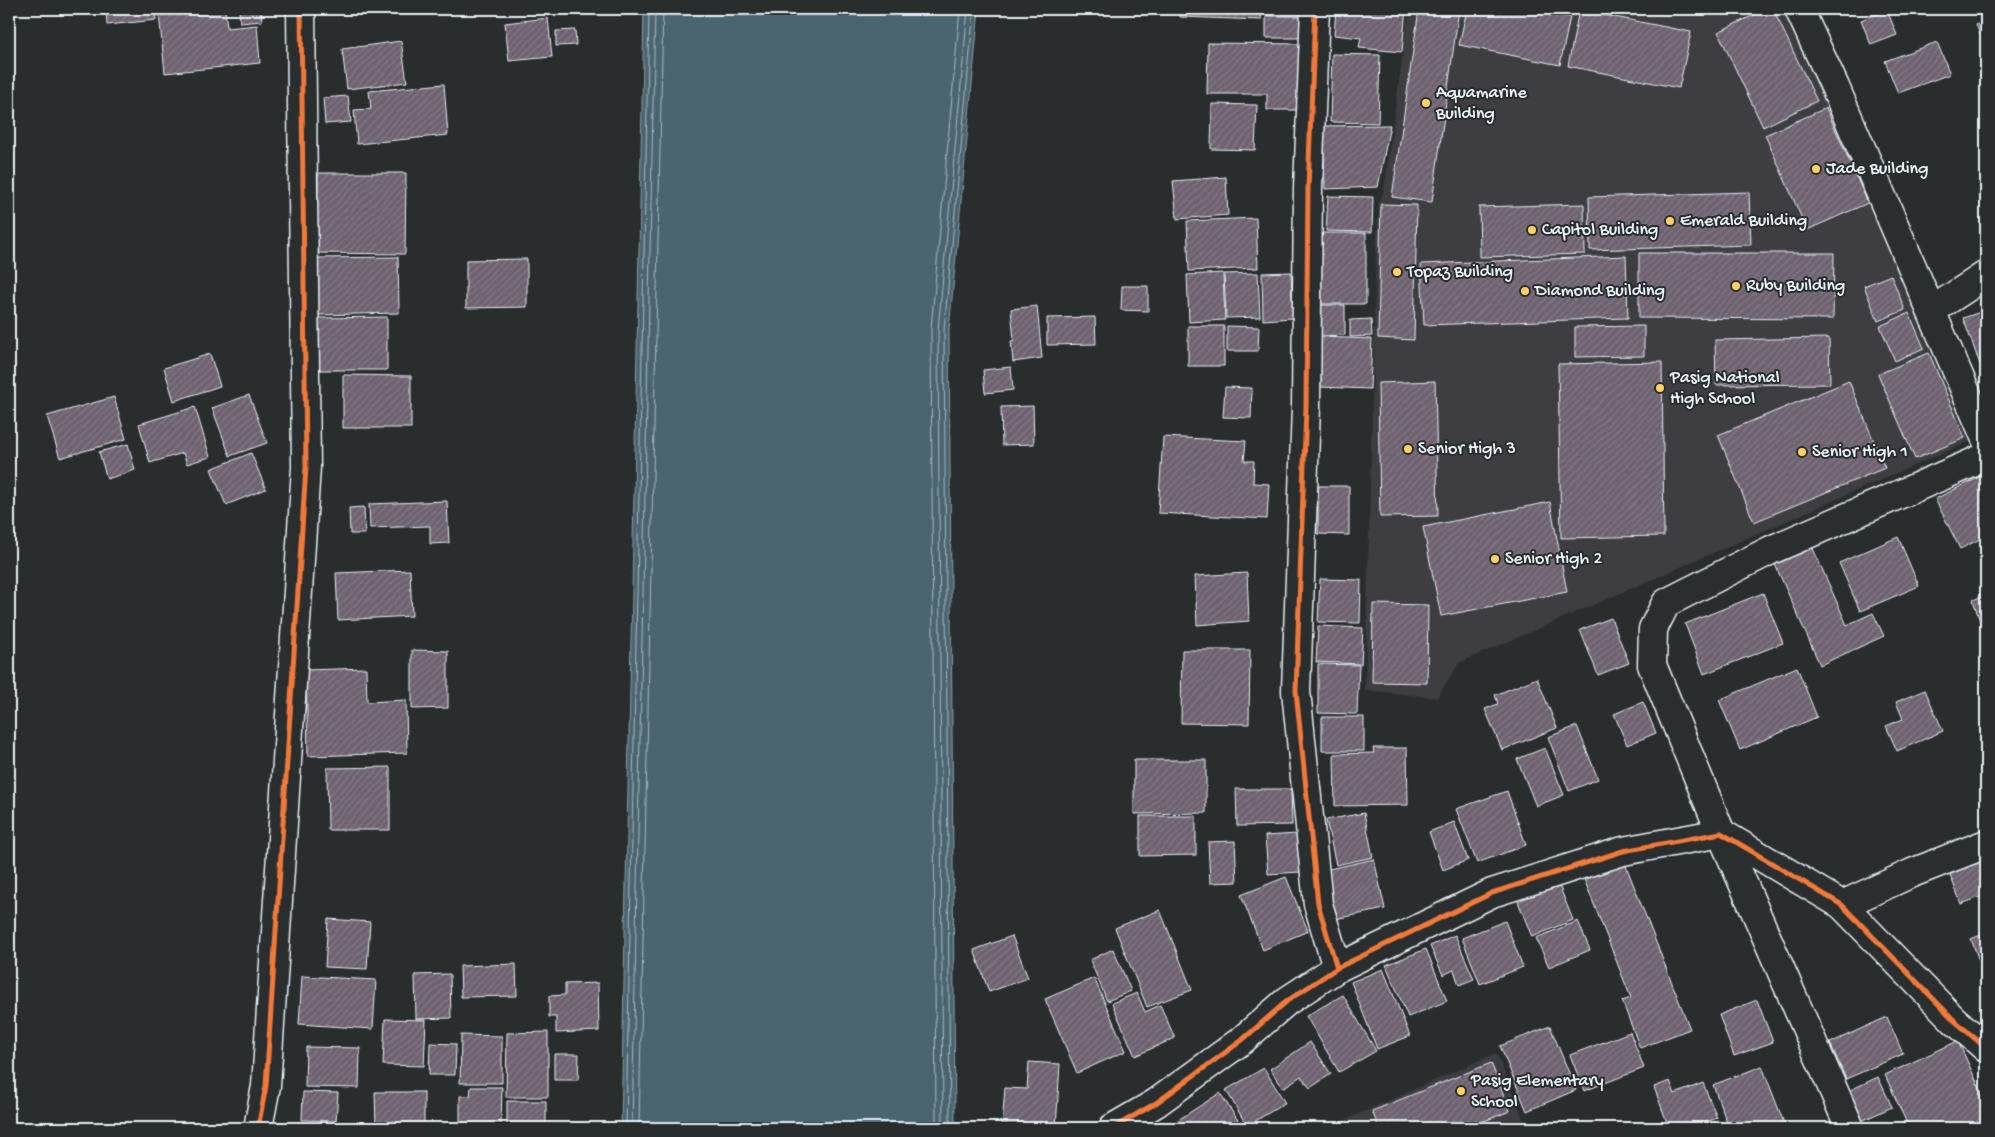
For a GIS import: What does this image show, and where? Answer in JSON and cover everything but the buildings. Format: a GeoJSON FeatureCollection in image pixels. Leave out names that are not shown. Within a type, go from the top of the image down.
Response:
{"type":"FeatureCollection","features":[{"type":"Feature","properties":{"kind":"street"},"geometry":{"type":"LineString","coordinates":[[258,1128],[266,1076],[306,467],[301,9]]}},
{"type":"Feature","properties":{"kind":"street"},"geometry":{"type":"LineString","coordinates":[[1315,9],[1308,188],[1306,407],[1296,690],[1318,904],[1337,968]]}},
{"type":"Feature","properties":{"kind":"street"},"geometry":{"type":"LineString","coordinates":[[1799,9],[1835,87],[1986,438]]}},
{"type":"Feature","properties":{"kind":"street"},"geometry":{"type":"LineString","coordinates":[[1931,311],[1986,275]]}},
{"type":"Feature","properties":{"kind":"street"},"geometry":{"type":"LineString","coordinates":[[1850,1128],[1721,833],[1652,665],[1653,629],[1666,603],[1772,550],[1986,457]]}},
{"type":"Feature","properties":{"kind":"street"},"geometry":{"type":"LineString","coordinates":[[1113,1128],[1156,1103],[1241,1041],[1287,1001],[1337,968],[1492,893],[1623,851],[1721,833],[1842,905],[1954,1020],[1986,1048]]}},
{"type":"Feature","properties":{"kind":"street"},"geometry":{"type":"LineString","coordinates":[[1842,905],[1986,844]]}},
{"type":"Feature","properties":{"kind":"shaded area","name":"Pasig National High School"},"geometry":{"type":"Polygon","coordinates":[[[1409,9],[1788,9],[1971,441],[1459,663],[1437,698],[1365,690],[1376,249],[1379,204],[1384,190],[1409,9]]]}},
{"type":"Feature","properties":{"kind":"shaded area","name":"Pasig Elementary School"},"geometry":{"type":"Polygon","coordinates":[[[1496,1053],[1527,1128],[1327,1128],[1496,1053]]]}},
{"type":"Feature","properties":{"kind":"water"},"geometry":{"type":"Polygon","coordinates":[[[644,9],[979,9],[949,330],[955,1128],[621,1128],[644,9]]]}},
{"type":"Feature","properties":{"kind":"cycle path"},"geometry":{"type":"LineString","coordinates":[[258,1128],[266,1086],[306,467],[301,9]]}},
{"type":"Feature","properties":{"kind":"cycle path"},"geometry":{"type":"LineString","coordinates":[[1315,9],[1308,188],[1306,407],[1296,691],[1318,904],[1337,968]]}},
{"type":"Feature","properties":{"kind":"cycle path"},"geometry":{"type":"LineString","coordinates":[[1113,1128],[1156,1103],[1241,1041],[1287,1001],[1337,968],[1492,893],[1623,851],[1721,833],[1842,905],[1954,1020],[1986,1048]]}},
{"type":"Feature","properties":{"kind":"place","name":"Aquamarine Building"},"geometry":{"type":"Point","coordinates":[1426,103]}},
{"type":"Feature","properties":{"kind":"place","name":"Jade Building"},"geometry":{"type":"Point","coordinates":[1816,169]}},
{"type":"Feature","properties":{"kind":"place","name":"Emerald Building"},"geometry":{"type":"Point","coordinates":[1670,221]}},
{"type":"Feature","properties":{"kind":"place","name":"Capitol Building"},"geometry":{"type":"Point","coordinates":[1532,230]}},
{"type":"Feature","properties":{"kind":"place","name":"Topaz Building"},"geometry":{"type":"Point","coordinates":[1397,272]}},
{"type":"Feature","properties":{"kind":"place","name":"Ruby Building"},"geometry":{"type":"Point","coordinates":[1736,286]}},
{"type":"Feature","properties":{"kind":"place","name":"Diamond Building"},"geometry":{"type":"Point","coordinates":[1525,291]}},
{"type":"Feature","properties":{"kind":"place","name":"Pasig National High School"},"geometry":{"type":"Point","coordinates":[1660,388]}},
{"type":"Feature","properties":{"kind":"place","name":"Senior High 3"},"geometry":{"type":"Point","coordinates":[1408,449]}},
{"type":"Feature","properties":{"kind":"place","name":"Senior High 1"},"geometry":{"type":"Point","coordinates":[1802,452]}},
{"type":"Feature","properties":{"kind":"place","name":"Senior High 2"},"geometry":{"type":"Point","coordinates":[1495,559]}},
{"type":"Feature","properties":{"kind":"place","name":"Pasig Elementary School"},"geometry":{"type":"Point","coordinates":[1461,1091]}}]}
